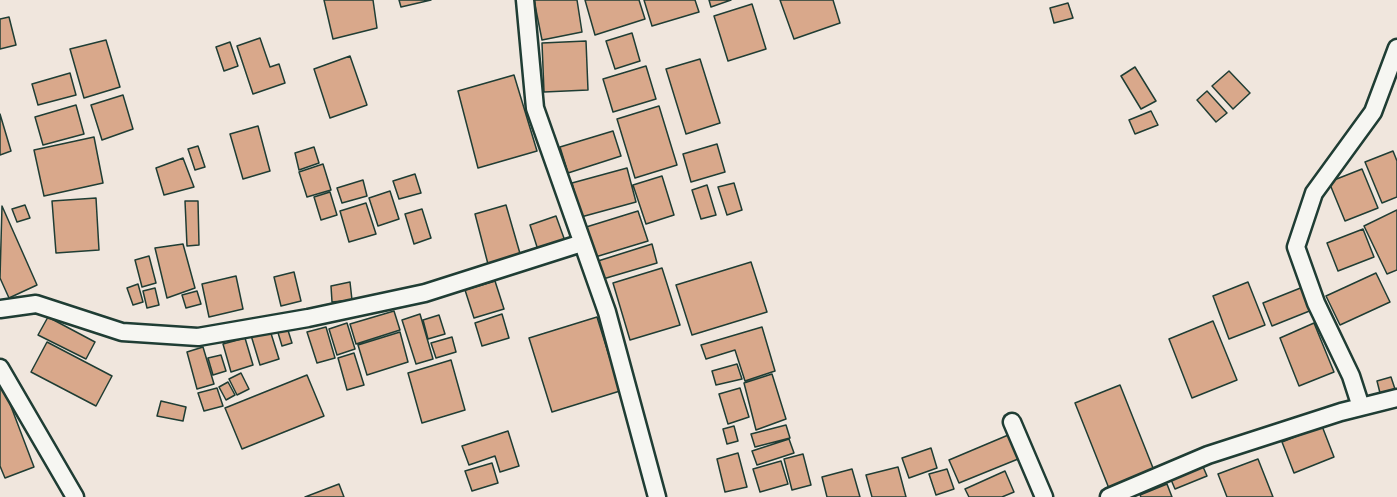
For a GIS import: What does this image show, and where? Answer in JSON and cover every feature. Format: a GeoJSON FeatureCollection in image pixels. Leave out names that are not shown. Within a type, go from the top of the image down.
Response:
{"type":"FeatureCollection","features":[{"type":"Feature","properties":{"kind":"street"},"geometry":{"type":"LineString","coordinates":[[525,0],[535,108],[607,312],[657,497]]}},
{"type":"Feature","properties":{"kind":"street"},"geometry":{"type":"LineString","coordinates":[[1361,407],[1351,376],[1316,303],[1296,247],[1314,193],[1373,112],[1397,48]]}},
{"type":"Feature","properties":{"kind":"street"},"geometry":{"type":"LineString","coordinates":[[0,309],[36,304],[122,332],[198,337],[308,318],[425,293],[582,243]]}},
{"type":"Feature","properties":{"kind":"street"},"geometry":{"type":"LineString","coordinates":[[0,368],[75,497]]}},
{"type":"Feature","properties":{"kind":"street"},"geometry":{"type":"LineString","coordinates":[[1108,497],[1208,455],[1397,398]]}},
{"type":"Feature","properties":{"kind":"street"},"geometry":{"type":"LineString","coordinates":[[1012,422],[1044,497]]}},
{"type":"Feature","properties":{"kind":"building"},"geometry":{"type":"Polygon","coordinates":[[[324,0],[373,0],[377,28],[333,39],[324,0]]]}},
{"type":"Feature","properties":{"kind":"building"},"geometry":{"type":"Polygon","coordinates":[[[399,0],[431,0],[401,7],[399,0]]]}},
{"type":"Feature","properties":{"kind":"building"},"geometry":{"type":"Polygon","coordinates":[[[534,0],[577,0],[582,32],[542,40],[534,0]]]}},
{"type":"Feature","properties":{"kind":"building"},"geometry":{"type":"Polygon","coordinates":[[[585,0],[639,0],[645,19],[595,35],[585,0]]]}},
{"type":"Feature","properties":{"kind":"building"},"geometry":{"type":"Polygon","coordinates":[[[644,0],[695,0],[699,12],[652,26],[644,0]]]}},
{"type":"Feature","properties":{"kind":"building"},"geometry":{"type":"Polygon","coordinates":[[[709,0],[731,0],[711,7],[709,0]]]}},
{"type":"Feature","properties":{"kind":"building"},"geometry":{"type":"Polygon","coordinates":[[[780,0],[833,0],[840,23],[794,39],[780,0]]]}},
{"type":"Feature","properties":{"kind":"building"},"geometry":{"type":"Polygon","coordinates":[[[1068,3],[1073,18],[1054,23],[1050,8],[1068,3]]]}},
{"type":"Feature","properties":{"kind":"building"},"geometry":{"type":"Polygon","coordinates":[[[752,4],[766,49],[728,61],[714,16],[752,4]]]}},
{"type":"Feature","properties":{"kind":"building"},"geometry":{"type":"Polygon","coordinates":[[[9,17],[16,45],[0,49],[0,19],[9,17]]]}},
{"type":"Feature","properties":{"kind":"building"},"geometry":{"type":"Polygon","coordinates":[[[632,33],[640,61],[615,69],[606,41],[632,33]]]}},
{"type":"Feature","properties":{"kind":"building"},"geometry":{"type":"Polygon","coordinates":[[[260,38],[270,67],[279,64],[285,83],[253,94],[237,46],[260,38]]]}},
{"type":"Feature","properties":{"kind":"building"},"geometry":{"type":"Polygon","coordinates":[[[106,40],[120,87],[84,98],[70,49],[106,40]]]}},
{"type":"Feature","properties":{"kind":"building"},"geometry":{"type":"Polygon","coordinates":[[[586,41],[588,90],[544,92],[542,43],[586,41]]]}},
{"type":"Feature","properties":{"kind":"building"},"geometry":{"type":"Polygon","coordinates":[[[230,42],[238,66],[224,71],[216,47],[230,42]]]}},
{"type":"Feature","properties":{"kind":"building"},"geometry":{"type":"Polygon","coordinates":[[[350,56],[367,105],[330,118],[314,69],[350,56]]]}},
{"type":"Feature","properties":{"kind":"building"},"geometry":{"type":"Polygon","coordinates":[[[700,59],[720,123],[686,134],[666,69],[700,59]]]}},
{"type":"Feature","properties":{"kind":"building"},"geometry":{"type":"Polygon","coordinates":[[[646,66],[656,99],[613,112],[603,79],[646,66]]]}},
{"type":"Feature","properties":{"kind":"building"},"geometry":{"type":"Polygon","coordinates":[[[1135,67],[1156,101],[1141,109],[1121,76],[1135,67]]]}},
{"type":"Feature","properties":{"kind":"building"},"geometry":{"type":"Polygon","coordinates":[[[1229,71],[1250,93],[1233,109],[1212,86],[1229,71]]]}},
{"type":"Feature","properties":{"kind":"building"},"geometry":{"type":"Polygon","coordinates":[[[70,73],[76,95],[38,105],[32,84],[70,73]]]}},
{"type":"Feature","properties":{"kind":"building"},"geometry":{"type":"Polygon","coordinates":[[[514,75],[537,151],[478,168],[458,91],[514,75]]]}},
{"type":"Feature","properties":{"kind":"building"},"geometry":{"type":"Polygon","coordinates":[[[1207,91],[1227,113],[1216,122],[1197,100],[1207,91]]]}},
{"type":"Feature","properties":{"kind":"building"},"geometry":{"type":"Polygon","coordinates":[[[123,95],[133,129],[102,140],[91,105],[123,95]]]}},
{"type":"Feature","properties":{"kind":"building"},"geometry":{"type":"Polygon","coordinates":[[[76,105],[84,134],[43,145],[35,117],[76,105]]]}},
{"type":"Feature","properties":{"kind":"building"},"geometry":{"type":"Polygon","coordinates":[[[659,106],[677,165],[635,178],[617,119],[659,106]]]}},
{"type":"Feature","properties":{"kind":"building"},"geometry":{"type":"Polygon","coordinates":[[[1151,111],[1158,125],[1135,134],[1129,120],[1151,111]]]}},
{"type":"Feature","properties":{"kind":"building"},"geometry":{"type":"Polygon","coordinates":[[[0,114],[11,151],[0,155],[0,114]]]}},
{"type":"Feature","properties":{"kind":"building"},"geometry":{"type":"Polygon","coordinates":[[[258,126],[270,171],[243,179],[230,134],[258,126]]]}},
{"type":"Feature","properties":{"kind":"building"},"geometry":{"type":"Polygon","coordinates":[[[613,131],[621,156],[568,173],[560,147],[613,131]]]}},
{"type":"Feature","properties":{"kind":"building"},"geometry":{"type":"Polygon","coordinates":[[[94,137],[103,183],[44,196],[34,150],[94,137]]]}},
{"type":"Feature","properties":{"kind":"building"},"geometry":{"type":"Polygon","coordinates":[[[717,144],[725,172],[691,182],[683,154],[717,144]]]}},
{"type":"Feature","properties":{"kind":"building"},"geometry":{"type":"Polygon","coordinates":[[[198,146],[205,167],[195,170],[188,149],[198,146]]]}},
{"type":"Feature","properties":{"kind":"building"},"geometry":{"type":"Polygon","coordinates":[[[314,147],[319,163],[299,170],[295,153],[314,147]]]}},
{"type":"Feature","properties":{"kind":"building"},"geometry":{"type":"Polygon","coordinates":[[[1393,151],[1397,161],[1397,197],[1382,203],[1365,162],[1393,151]]]}},
{"type":"Feature","properties":{"kind":"building"},"geometry":{"type":"Polygon","coordinates":[[[183,158],[194,187],[164,195],[156,168],[183,158]]]}},
{"type":"Feature","properties":{"kind":"building"},"geometry":{"type":"Polygon","coordinates":[[[323,164],[331,190],[307,197],[299,172],[323,164]]]}},
{"type":"Feature","properties":{"kind":"building"},"geometry":{"type":"Polygon","coordinates":[[[627,168],[636,202],[581,217],[572,183],[627,168]]]}},
{"type":"Feature","properties":{"kind":"building"},"geometry":{"type":"Polygon","coordinates":[[[1362,169],[1378,208],[1345,221],[1329,182],[1362,169]]]}},
{"type":"Feature","properties":{"kind":"building"},"geometry":{"type":"Polygon","coordinates":[[[415,174],[421,193],[399,199],[393,181],[415,174]]]}},
{"type":"Feature","properties":{"kind":"building"},"geometry":{"type":"Polygon","coordinates":[[[662,176],[674,215],[646,224],[633,185],[662,176]]]}},
{"type":"Feature","properties":{"kind":"building"},"geometry":{"type":"Polygon","coordinates":[[[363,180],[367,196],[342,203],[337,188],[363,180]]]}},
{"type":"Feature","properties":{"kind":"building"},"geometry":{"type":"Polygon","coordinates":[[[734,183],[742,210],[727,215],[718,187],[734,183]]]}},
{"type":"Feature","properties":{"kind":"building"},"geometry":{"type":"Polygon","coordinates":[[[707,185],[716,215],[701,219],[692,190],[707,185]]]}},
{"type":"Feature","properties":{"kind":"building"},"geometry":{"type":"Polygon","coordinates":[[[390,191],[399,219],[378,226],[369,198],[390,191]]]}},
{"type":"Feature","properties":{"kind":"building"},"geometry":{"type":"Polygon","coordinates":[[[330,192],[337,215],[321,220],[314,197],[330,192]]]}},
{"type":"Feature","properties":{"kind":"building"},"geometry":{"type":"Polygon","coordinates":[[[96,198],[99,250],[56,253],[52,201],[96,198]]]}},
{"type":"Feature","properties":{"kind":"building"},"geometry":{"type":"Polygon","coordinates":[[[185,201],[198,201],[199,245],[187,246],[185,201]]]}},
{"type":"Feature","properties":{"kind":"building"},"geometry":{"type":"Polygon","coordinates":[[[366,203],[376,234],[349,242],[340,211],[366,203]]]}},
{"type":"Feature","properties":{"kind":"building"},"geometry":{"type":"Polygon","coordinates":[[[25,205],[30,218],[17,222],[12,209],[25,205]]]}},
{"type":"Feature","properties":{"kind":"building"},"geometry":{"type":"Polygon","coordinates":[[[506,205],[521,257],[489,268],[475,214],[506,205]]]}},
{"type":"Feature","properties":{"kind":"building"},"geometry":{"type":"Polygon","coordinates":[[[2,206],[37,285],[9,298],[0,278],[2,206]]]}},
{"type":"Feature","properties":{"kind":"building"},"geometry":{"type":"Polygon","coordinates":[[[422,209],[431,238],[414,244],[405,214],[422,209]]]}},
{"type":"Feature","properties":{"kind":"building"},"geometry":{"type":"Polygon","coordinates":[[[1397,210],[1397,270],[1387,274],[1364,226],[1397,210]]]}},
{"type":"Feature","properties":{"kind":"building"},"geometry":{"type":"Polygon","coordinates":[[[638,211],[648,241],[592,258],[583,228],[638,211]]]}},
{"type":"Feature","properties":{"kind":"building"},"geometry":{"type":"Polygon","coordinates":[[[556,216],[565,241],[538,250],[530,225],[556,216]]]}},
{"type":"Feature","properties":{"kind":"building"},"geometry":{"type":"Polygon","coordinates":[[[1363,229],[1374,257],[1338,271],[1327,243],[1363,229]]]}},
{"type":"Feature","properties":{"kind":"building"},"geometry":{"type":"Polygon","coordinates":[[[183,244],[195,288],[167,298],[155,248],[183,244]]]}},
{"type":"Feature","properties":{"kind":"building"},"geometry":{"type":"Polygon","coordinates":[[[652,244],[657,263],[603,279],[598,261],[652,244]]]}},
{"type":"Feature","properties":{"kind":"building"},"geometry":{"type":"Polygon","coordinates":[[[149,256],[156,283],[142,287],[135,260],[149,256]]]}},
{"type":"Feature","properties":{"kind":"building"},"geometry":{"type":"Polygon","coordinates":[[[751,262],[767,312],[692,335],[676,285],[751,262]]]}},
{"type":"Feature","properties":{"kind":"building"},"geometry":{"type":"Polygon","coordinates":[[[662,268],[680,325],[630,340],[613,283],[662,268]]]}},
{"type":"Feature","properties":{"kind":"building"},"geometry":{"type":"Polygon","coordinates":[[[294,272],[301,301],[281,306],[274,277],[294,272]]]}},
{"type":"Feature","properties":{"kind":"building"},"geometry":{"type":"Polygon","coordinates":[[[1376,273],[1390,302],[1340,325],[1326,296],[1376,273]]]}},
{"type":"Feature","properties":{"kind":"building"},"geometry":{"type":"Polygon","coordinates":[[[236,276],[243,309],[209,317],[202,284],[236,276]]]}},
{"type":"Feature","properties":{"kind":"building"},"geometry":{"type":"Polygon","coordinates":[[[495,281],[504,309],[474,318],[465,290],[495,281]]]}},
{"type":"Feature","properties":{"kind":"building"},"geometry":{"type":"Polygon","coordinates":[[[350,282],[352,300],[332,302],[331,286],[350,282]]]}},
{"type":"Feature","properties":{"kind":"building"},"geometry":{"type":"Polygon","coordinates":[[[1248,282],[1265,325],[1229,339],[1213,296],[1248,282]]]}},
{"type":"Feature","properties":{"kind":"building"},"geometry":{"type":"Polygon","coordinates":[[[138,284],[143,302],[133,305],[127,288],[138,284]]]}},
{"type":"Feature","properties":{"kind":"building"},"geometry":{"type":"Polygon","coordinates":[[[1303,287],[1312,310],[1272,326],[1263,303],[1303,287]]]}},
{"type":"Feature","properties":{"kind":"building"},"geometry":{"type":"Polygon","coordinates":[[[155,288],[159,305],[147,308],[143,291],[155,288]]]}},
{"type":"Feature","properties":{"kind":"building"},"geometry":{"type":"Polygon","coordinates":[[[197,291],[201,304],[186,308],[182,295],[197,291]]]}},
{"type":"Feature","properties":{"kind":"building"},"geometry":{"type":"Polygon","coordinates":[[[394,311],[400,330],[356,344],[350,324],[394,311]]]}},
{"type":"Feature","properties":{"kind":"building"},"geometry":{"type":"Polygon","coordinates":[[[420,314],[433,359],[416,364],[402,320],[420,314]]]}},
{"type":"Feature","properties":{"kind":"building"},"geometry":{"type":"Polygon","coordinates":[[[502,314],[509,338],[482,346],[475,323],[502,314]]]}},
{"type":"Feature","properties":{"kind":"building"},"geometry":{"type":"Polygon","coordinates":[[[439,315],[445,334],[428,339],[423,320],[439,315]]]}},
{"type":"Feature","properties":{"kind":"building"},"geometry":{"type":"Polygon","coordinates":[[[48,317],[95,342],[86,359],[38,335],[48,317]]]}},
{"type":"Feature","properties":{"kind":"building"},"geometry":{"type":"Polygon","coordinates":[[[597,317],[620,391],[552,412],[529,338],[597,317]]]}},
{"type":"Feature","properties":{"kind":"building"},"geometry":{"type":"Polygon","coordinates":[[[1213,321],[1237,380],[1192,398],[1169,339],[1213,321]]]}},
{"type":"Feature","properties":{"kind":"building"},"geometry":{"type":"Polygon","coordinates":[[[347,323],[355,349],[337,355],[329,329],[347,323]]]}},
{"type":"Feature","properties":{"kind":"building"},"geometry":{"type":"Polygon","coordinates":[[[1314,323],[1334,372],[1299,386],[1280,338],[1314,323]]]}},
{"type":"Feature","properties":{"kind":"building"},"geometry":{"type":"Polygon","coordinates":[[[286,324],[292,343],[282,346],[276,326],[286,324]]]}},
{"type":"Feature","properties":{"kind":"building"},"geometry":{"type":"Polygon","coordinates":[[[269,327],[279,359],[260,365],[250,332],[269,327]]]}},
{"type":"Feature","properties":{"kind":"building"},"geometry":{"type":"Polygon","coordinates":[[[326,327],[335,358],[317,363],[307,332],[326,327]]]}},
{"type":"Feature","properties":{"kind":"building"},"geometry":{"type":"Polygon","coordinates":[[[762,327],[775,371],[745,381],[735,350],[706,359],[701,345],[762,327]]]}},
{"type":"Feature","properties":{"kind":"building"},"geometry":{"type":"Polygon","coordinates":[[[400,332],[408,362],[367,375],[358,345],[400,332]]]}},
{"type":"Feature","properties":{"kind":"building"},"geometry":{"type":"Polygon","coordinates":[[[452,337],[456,352],[436,358],[431,343],[452,337]]]}},
{"type":"Feature","properties":{"kind":"building"},"geometry":{"type":"Polygon","coordinates":[[[245,338],[253,365],[231,372],[223,344],[245,338]]]}},
{"type":"Feature","properties":{"kind":"building"},"geometry":{"type":"Polygon","coordinates":[[[47,342],[112,376],[96,406],[31,372],[47,342]]]}},
{"type":"Feature","properties":{"kind":"building"},"geometry":{"type":"Polygon","coordinates":[[[203,347],[214,384],[197,389],[187,352],[203,347]]]}},
{"type":"Feature","properties":{"kind":"building"},"geometry":{"type":"Polygon","coordinates":[[[354,353],[364,385],[347,390],[338,358],[354,353]]]}},
{"type":"Feature","properties":{"kind":"building"},"geometry":{"type":"Polygon","coordinates":[[[221,355],[226,371],[213,375],[208,358],[221,355]]]}},
{"type":"Feature","properties":{"kind":"building"},"geometry":{"type":"Polygon","coordinates":[[[451,360],[465,410],[422,423],[408,373],[451,360]]]}},
{"type":"Feature","properties":{"kind":"building"},"geometry":{"type":"Polygon","coordinates":[[[737,364],[742,379],[716,385],[712,371],[737,364]]]}},
{"type":"Feature","properties":{"kind":"building"},"geometry":{"type":"Polygon","coordinates":[[[241,373],[249,389],[237,395],[229,379],[241,373]]]}},
{"type":"Feature","properties":{"kind":"building"},"geometry":{"type":"Polygon","coordinates":[[[772,374],[786,419],[756,430],[744,383],[772,374]]]}},
{"type":"Feature","properties":{"kind":"building"},"geometry":{"type":"Polygon","coordinates":[[[307,375],[324,416],[242,449],[225,408],[307,375]]]}},
{"type":"Feature","properties":{"kind":"building"},"geometry":{"type":"Polygon","coordinates":[[[1391,377],[1395,389],[1380,393],[1377,381],[1391,377]]]}},
{"type":"Feature","properties":{"kind":"building"},"geometry":{"type":"Polygon","coordinates":[[[228,382],[235,395],[226,400],[219,387],[228,382]]]}},
{"type":"Feature","properties":{"kind":"building"},"geometry":{"type":"Polygon","coordinates":[[[1120,385],[1155,473],[1110,491],[1075,403],[1120,385]]]}},
{"type":"Feature","properties":{"kind":"building"},"geometry":{"type":"Polygon","coordinates":[[[4,388],[34,467],[5,478],[0,466],[0,389],[4,388]]]}},
{"type":"Feature","properties":{"kind":"building"},"geometry":{"type":"Polygon","coordinates":[[[217,388],[223,406],[204,411],[198,393],[217,388]]]}},
{"type":"Feature","properties":{"kind":"building"},"geometry":{"type":"Polygon","coordinates":[[[740,388],[749,417],[728,424],[719,394],[740,388]]]}},
{"type":"Feature","properties":{"kind":"building"},"geometry":{"type":"Polygon","coordinates":[[[161,401],[186,407],[183,421],[157,416],[161,401]]]}},
{"type":"Feature","properties":{"kind":"building"},"geometry":{"type":"Polygon","coordinates":[[[786,425],[790,438],[755,447],[751,434],[786,425]]]}},
{"type":"Feature","properties":{"kind":"building"},"geometry":{"type":"Polygon","coordinates":[[[734,426],[738,441],[727,444],[723,429],[734,426]]]}},
{"type":"Feature","properties":{"kind":"building"},"geometry":{"type":"Polygon","coordinates":[[[1322,426],[1334,457],[1294,473],[1282,442],[1322,426]]]}},
{"type":"Feature","properties":{"kind":"building"},"geometry":{"type":"Polygon","coordinates":[[[508,431],[519,466],[500,472],[495,456],[469,465],[462,446],[508,431]]]}},
{"type":"Feature","properties":{"kind":"building"},"geometry":{"type":"Polygon","coordinates":[[[1013,433],[1023,457],[959,483],[949,460],[1013,433]]]}},
{"type":"Feature","properties":{"kind":"building"},"geometry":{"type":"Polygon","coordinates":[[[789,439],[794,453],[757,465],[752,451],[789,439]]]}},
{"type":"Feature","properties":{"kind":"building"},"geometry":{"type":"Polygon","coordinates":[[[931,448],[937,468],[909,478],[902,458],[931,448]]]}},
{"type":"Feature","properties":{"kind":"building"},"geometry":{"type":"Polygon","coordinates":[[[738,453],[747,487],[725,492],[717,459],[738,453]]]}},
{"type":"Feature","properties":{"kind":"building"},"geometry":{"type":"Polygon","coordinates":[[[803,454],[811,485],[792,490],[784,459],[803,454]]]}},
{"type":"Feature","properties":{"kind":"building"},"geometry":{"type":"Polygon","coordinates":[[[1258,459],[1273,497],[1227,497],[1218,474],[1258,459]]]}},
{"type":"Feature","properties":{"kind":"building"},"geometry":{"type":"Polygon","coordinates":[[[781,461],[788,484],[760,492],[753,469],[781,461]]]}},
{"type":"Feature","properties":{"kind":"building"},"geometry":{"type":"Polygon","coordinates":[[[1201,462],[1207,476],[1175,489],[1169,475],[1201,462]]]}},
{"type":"Feature","properties":{"kind":"building"},"geometry":{"type":"Polygon","coordinates":[[[492,463],[498,483],[472,491],[465,471],[492,463]]]}},
{"type":"Feature","properties":{"kind":"building"},"geometry":{"type":"Polygon","coordinates":[[[898,467],[906,497],[872,497],[866,475],[898,467]]]}},
{"type":"Feature","properties":{"kind":"building"},"geometry":{"type":"Polygon","coordinates":[[[852,469],[860,497],[827,497],[822,477],[852,469]]]}},
{"type":"Feature","properties":{"kind":"building"},"geometry":{"type":"Polygon","coordinates":[[[947,469],[954,489],[936,495],[929,474],[947,469]]]}},
{"type":"Feature","properties":{"kind":"building"},"geometry":{"type":"Polygon","coordinates":[[[1005,471],[1014,492],[1002,497],[969,497],[965,489],[1005,471]]]}},
{"type":"Feature","properties":{"kind":"building"},"geometry":{"type":"Polygon","coordinates":[[[339,484],[344,497],[305,497],[339,484]]]}},
{"type":"Feature","properties":{"kind":"building"},"geometry":{"type":"Polygon","coordinates":[[[1167,484],[1172,497],[1141,497],[1140,495],[1167,484]]]}}]}
